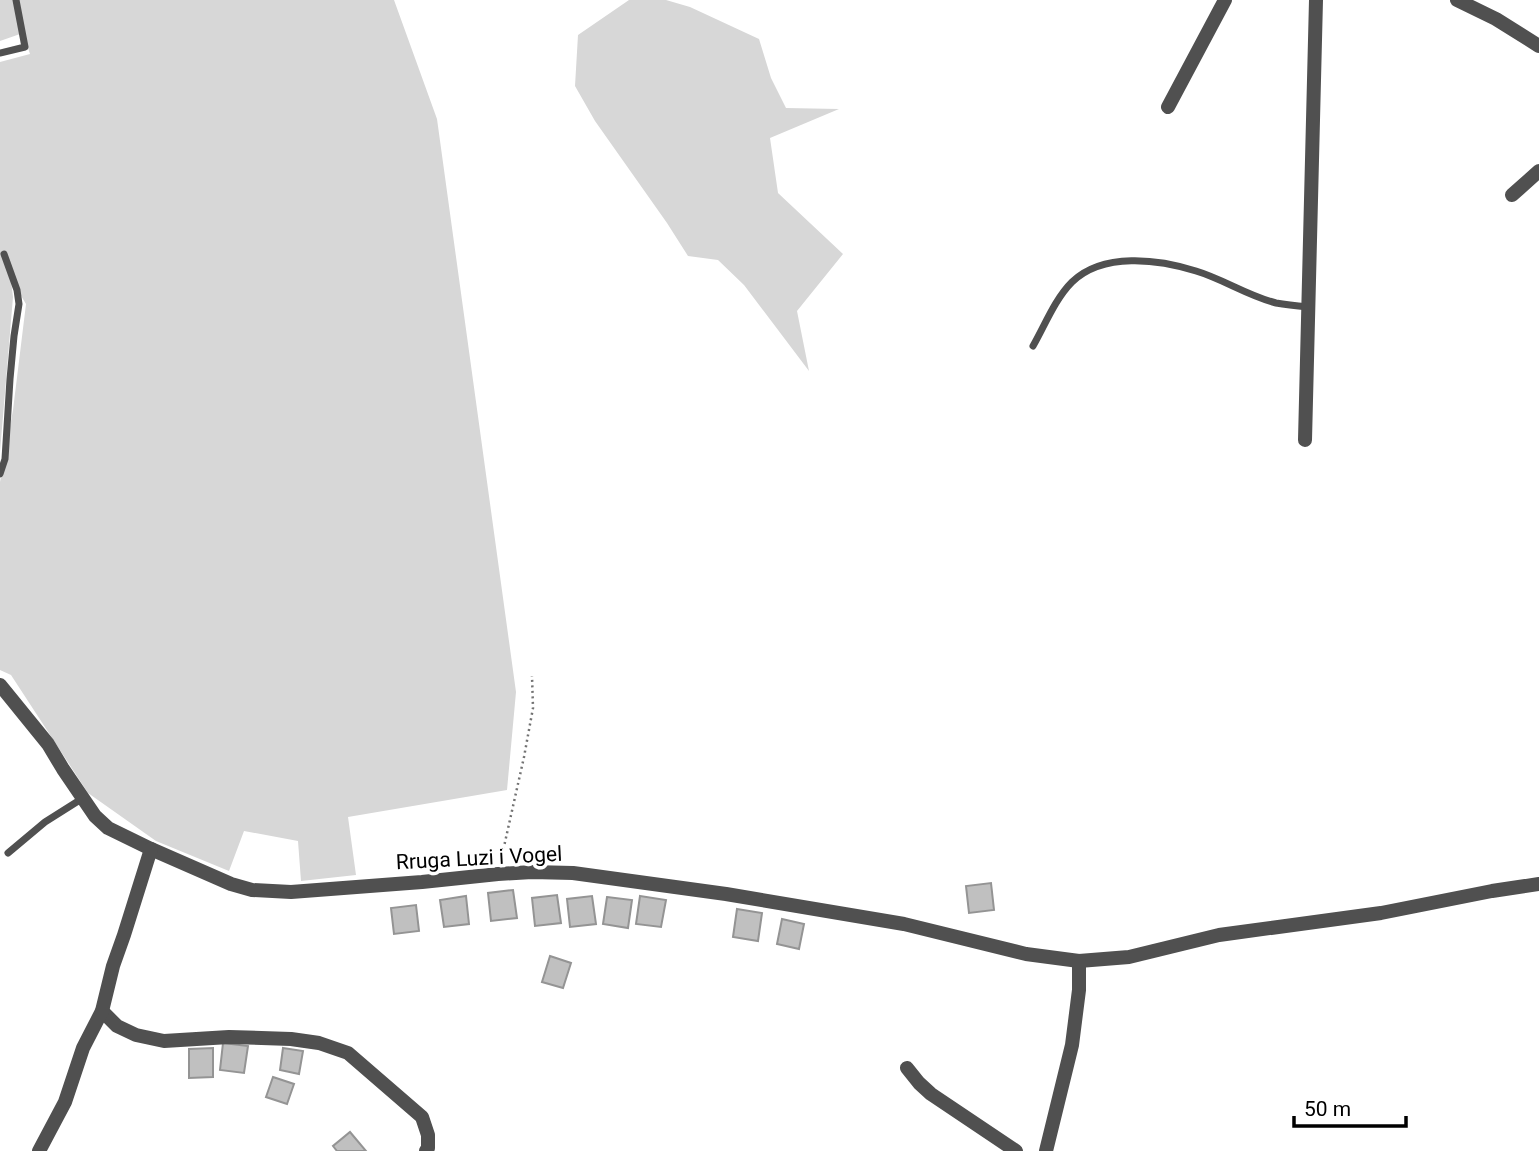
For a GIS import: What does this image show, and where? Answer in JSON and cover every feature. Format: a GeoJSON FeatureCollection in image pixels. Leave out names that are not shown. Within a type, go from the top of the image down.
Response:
{"type":"FeatureCollection","features":[{"type":"Feature","properties":{"kind":"street"},"geometry":{"type":"LineString","coordinates":[[1168,107],[1225,0]]}},
{"type":"Feature","properties":{"kind":"street"},"geometry":{"type":"LineString","coordinates":[[1305,440],[1316,0]]}},
{"type":"Feature","properties":{"kind":"street"},"geometry":{"type":"LineString","coordinates":[[1457,0],[1496,19],[1539,46]]}},
{"type":"Feature","properties":{"kind":"street"},"geometry":{"type":"LineString","coordinates":[[1512,195],[1539,171]]}},
{"type":"Feature","properties":{"kind":"street","name":"Rruga Luzi i Vogel"},"geometry":{"type":"LineString","coordinates":[[0,685],[48,744],[95,816],[108,828],[231,884],[253,890],[271,892],[532,872],[573,873],[726,894],[904,924],[1026,954],[1079,961],[1129,957],[1219,935],[1381,913],[1539,884]]}},
{"type":"Feature","properties":{"kind":"street"},"geometry":{"type":"LineString","coordinates":[[38,1151],[65,1101],[83,1048],[102,1012],[113,966],[151,849]]}},
{"type":"Feature","properties":{"kind":"street"},"geometry":{"type":"LineString","coordinates":[[1046,1151],[1072,1045],[1079,990],[1079,961]]}},
{"type":"Feature","properties":{"kind":"street"},"geometry":{"type":"LineString","coordinates":[[102,1012],[117,1026],[136,1035],[164,1041],[243,1037],[291,1039],[318,1043],[348,1052],[422,1117],[428,1135],[426,1151]]}},
{"type":"Feature","properties":{"kind":"street"},"geometry":{"type":"LineString","coordinates":[[907,1068],[931,1094],[1016,1151]]}},
{"type":"Feature","properties":{"kind":"lane"},"geometry":{"type":"LineString","coordinates":[[0,52],[25,47],[16,0]]}},
{"type":"Feature","properties":{"kind":"lane"},"geometry":{"type":"LineString","coordinates":[[0,474],[5,459],[10,379],[19,304],[17,289],[4,254]]}},
{"type":"Feature","properties":{"kind":"lane"},"geometry":{"type":"LineString","coordinates":[[1033,346],[1060,297],[1071,283],[1085,271],[1114,262],[1173,265],[1197,271],[1273,302],[1308,307]]}},
{"type":"Feature","properties":{"kind":"lane"},"geometry":{"type":"LineString","coordinates":[[8,853],[46,822],[83,798]]}},
{"type":"Feature","properties":{"kind":"path"},"geometry":{"type":"LineString","coordinates":[[498,874],[533,708],[531,676]]}},
{"type":"Feature","properties":{"kind":"shaded area"},"geometry":{"type":"Polygon","coordinates":[[[0,0],[394,0],[437,119],[516,692],[507,790],[348,817],[356,875],[301,881],[298,841],[244,831],[229,871],[156,841],[88,793],[11,675],[0,670],[0,482],[13,410],[26,304],[8,274],[13,297],[0,452],[0,62],[30,54],[23,33],[0,41],[0,0]]]}},
{"type":"Feature","properties":{"kind":"shaded area"},"geometry":{"type":"Polygon","coordinates":[[[629,0],[666,0],[690,7],[759,39],[771,78],[786,108],[839,109],[770,138],[778,193],[843,254],[797,311],[809,371],[744,285],[718,260],[688,256],[595,121],[575,86],[578,35],[629,0]]]}},
{"type":"Feature","properties":{"kind":"building"},"geometry":{"type":"Polygon","coordinates":[[[991,883],[994,910],[969,913],[966,886],[991,883]]]}},
{"type":"Feature","properties":{"kind":"building"},"geometry":{"type":"Polygon","coordinates":[[[513,890],[517,918],[491,921],[488,893],[513,890]]]}},
{"type":"Feature","properties":{"kind":"building"},"geometry":{"type":"Polygon","coordinates":[[[557,895],[561,923],[535,926],[532,898],[557,895]]]}},
{"type":"Feature","properties":{"kind":"building"},"geometry":{"type":"Polygon","coordinates":[[[466,896],[469,924],[444,927],[440,900],[466,896]]]}},
{"type":"Feature","properties":{"kind":"building"},"geometry":{"type":"Polygon","coordinates":[[[592,896],[596,924],[570,927],[567,899],[592,896]]]}},
{"type":"Feature","properties":{"kind":"building"},"geometry":{"type":"Polygon","coordinates":[[[640,896],[666,900],[661,927],[636,924],[640,896]]]}},
{"type":"Feature","properties":{"kind":"building"},"geometry":{"type":"Polygon","coordinates":[[[607,897],[632,900],[628,928],[603,924],[607,897]]]}},
{"type":"Feature","properties":{"kind":"building"},"geometry":{"type":"Polygon","coordinates":[[[416,905],[419,931],[394,934],[391,908],[416,905]]]}},
{"type":"Feature","properties":{"kind":"building"},"geometry":{"type":"Polygon","coordinates":[[[737,909],[762,913],[758,941],[733,937],[737,909]]]}},
{"type":"Feature","properties":{"kind":"building"},"geometry":{"type":"Polygon","coordinates":[[[782,919],[804,924],[799,949],[777,944],[782,919]]]}},
{"type":"Feature","properties":{"kind":"building"},"geometry":{"type":"Polygon","coordinates":[[[550,956],[571,963],[563,988],[542,982],[550,956]]]}},
{"type":"Feature","properties":{"kind":"building"},"geometry":{"type":"Polygon","coordinates":[[[223,1043],[248,1046],[244,1073],[220,1070],[223,1043]]]}},
{"type":"Feature","properties":{"kind":"building"},"geometry":{"type":"Polygon","coordinates":[[[213,1048],[213,1077],[189,1078],[189,1049],[213,1048]]]}},
{"type":"Feature","properties":{"kind":"building"},"geometry":{"type":"Polygon","coordinates":[[[283,1048],[303,1051],[299,1074],[280,1070],[283,1048]]]}},
{"type":"Feature","properties":{"kind":"building"},"geometry":{"type":"Polygon","coordinates":[[[273,1077],[294,1084],[287,1104],[266,1097],[273,1077]]]}},
{"type":"Feature","properties":{"kind":"building"},"geometry":{"type":"Polygon","coordinates":[[[350,1132],[366,1151],[337,1151],[333,1146],[350,1132]]]}}]}
